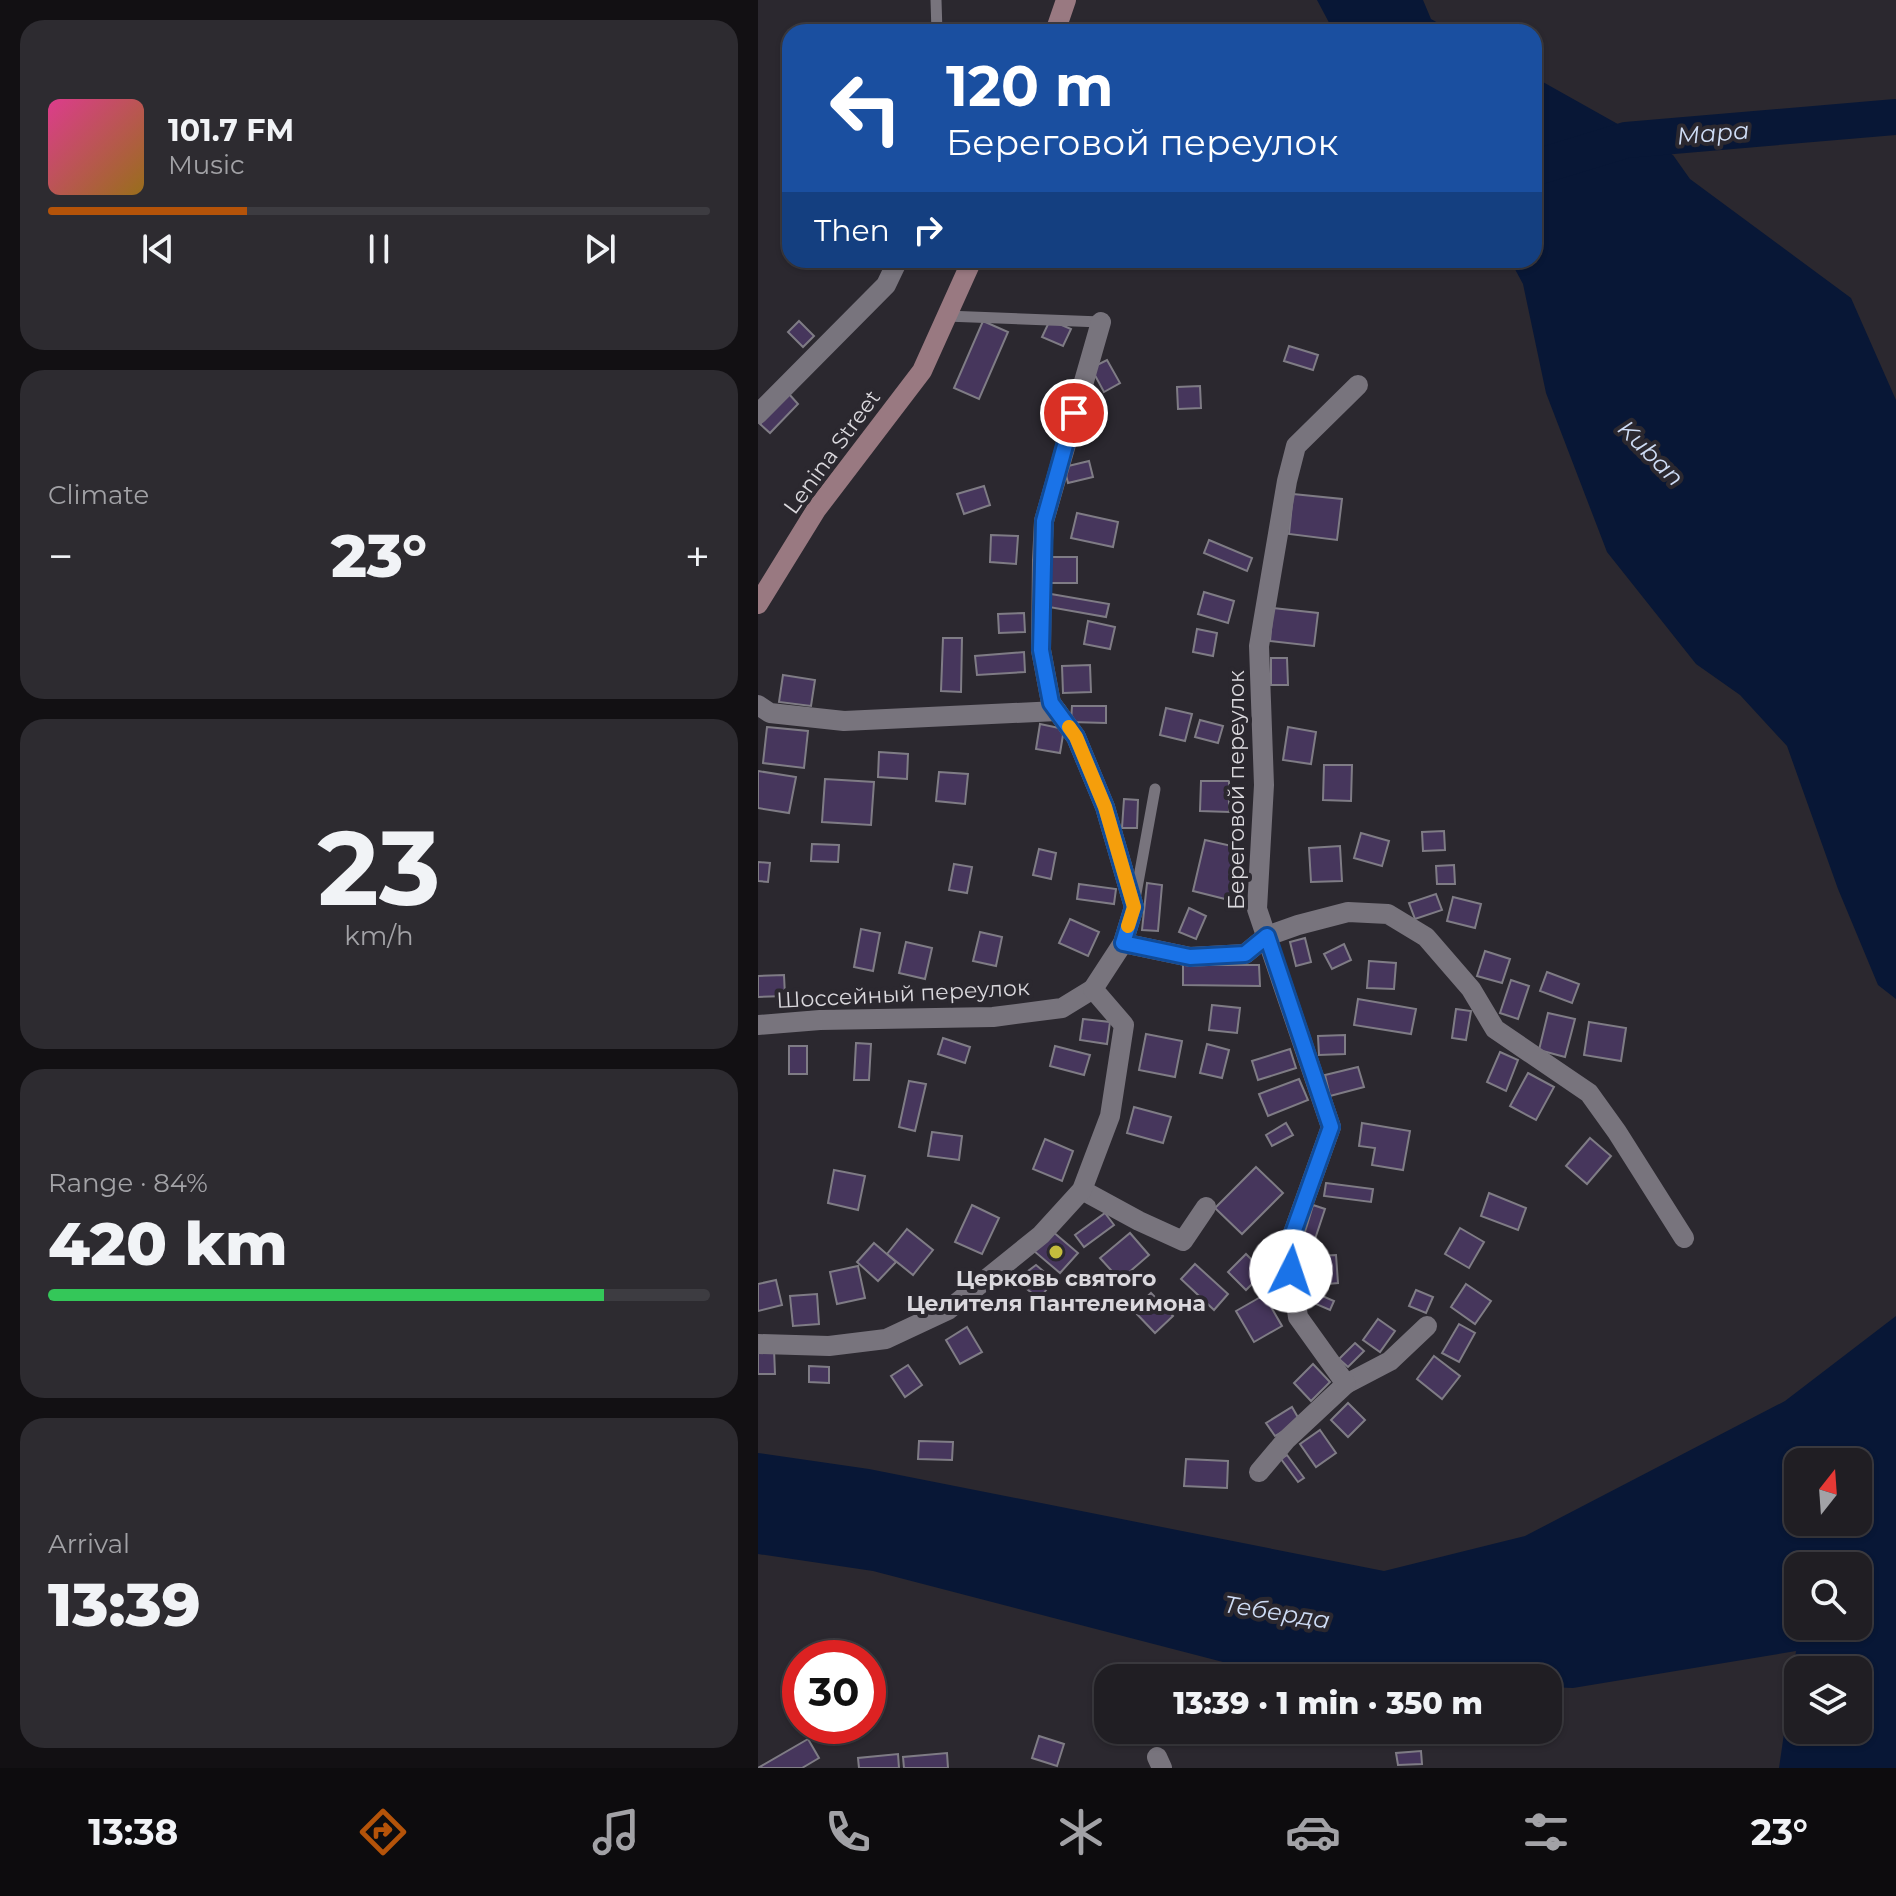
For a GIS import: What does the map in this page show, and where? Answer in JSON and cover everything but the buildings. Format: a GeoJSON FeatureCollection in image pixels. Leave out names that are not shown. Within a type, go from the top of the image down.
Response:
{"type":"FeatureCollection","features":[{"type":"Feature","properties":{"kind":"main road"},"geometry":{"type":"LineString","coordinates":[[1058,24],[1066,0]]}},
{"type":"Feature","properties":{"kind":"main road","name":"Lenina Street"},"geometry":{"type":"LineString","coordinates":[[758,604],[816,510],[922,371],[968,268]]}},
{"type":"Feature","properties":{"kind":"street"},"geometry":{"type":"LineString","coordinates":[[758,414],[886,285],[894,268]]}},
{"type":"Feature","properties":{"kind":"street"},"geometry":{"type":"LineString","coordinates":[[758,1344],[829,1346],[886,1339],[948,1310],[1041,1235],[1082,1190],[1110,1116],[1124,1025],[1093,989],[1123,943],[1134,907],[1105,807],[1076,737],[1051,703],[1041,650],[1044,521],[1101,322]]}},
{"type":"Feature","properties":{"kind":"street","name":"Береговой переулок"},"geometry":{"type":"LineString","coordinates":[[1346,1384],[1298,1317],[1288,1247],[1331,1127],[1257,909],[1264,785],[1259,646],[1287,481],[1296,446],[1358,385]]}},
{"type":"Feature","properties":{"kind":"street"},"geometry":{"type":"LineString","coordinates":[[758,705],[770,713],[844,721],[1057,711]]}},
{"type":"Feature","properties":{"kind":"street","name":"Береговой переулок"},"geometry":{"type":"LineString","coordinates":[[1123,943],[1190,957],[1245,954],[1267,936],[1348,912],[1388,914],[1426,937],[1471,989],[1495,1029],[1589,1093],[1684,1238]]}},
{"type":"Feature","properties":{"kind":"street","name":"Шоссейный переулок"},"geometry":{"type":"LineString","coordinates":[[758,1025],[820,1020],[993,1017],[1062,1008],[1093,989]]}},
{"type":"Feature","properties":{"kind":"street"},"geometry":{"type":"LineString","coordinates":[[1082,1190],[1183,1241],[1206,1207]]}},
{"type":"Feature","properties":{"kind":"street"},"geometry":{"type":"LineString","coordinates":[[1259,1472],[1286,1440],[1346,1384],[1390,1361],[1427,1326]]}},
{"type":"Feature","properties":{"kind":"lane"},"geometry":{"type":"LineString","coordinates":[[936,0],[937,24]]}},
{"type":"Feature","properties":{"kind":"lane"},"geometry":{"type":"LineString","coordinates":[[946,316],[1101,322]]}},
{"type":"Feature","properties":{"kind":"lane"},"geometry":{"type":"LineString","coordinates":[[1134,907],[1155,789]]}},
{"type":"Feature","properties":{"kind":"water"},"geometry":{"type":"Polygon","coordinates":[[[1317,0],[1423,0],[1431,19],[1440,24],[1330,24],[1317,0]]]}},
{"type":"Feature","properties":{"kind":"water","name":"Kuban"},"geometry":{"type":"Polygon","coordinates":[[[1542,81],[1673,155],[1690,179],[1851,298],[1896,400],[1896,999],[1878,985],[1838,889],[1787,746],[1740,695],[1696,664],[1607,552],[1546,393],[1523,284],[1514,268],[1542,268],[1542,81]]]}},
{"type":"Feature","properties":{"kind":"water","name":"Теберда"},"geometry":{"type":"Polygon","coordinates":[[[1896,1316],[1896,1768],[1779,1768],[1784,1734],[1784,1744],[1872,1744],[1872,1656],[1795,1656],[1796,1651],[1573,1688],[1562,1688],[1562,1664],[1231,1664],[873,1571],[758,1554],[758,1453],[869,1469],[1384,1571],[1525,1536],[1785,1401],[1896,1316]]]}},
{"type":"Feature","properties":{"kind":"waterway","name":"Мара"},"geometry":{"type":"LineString","coordinates":[[1542,166],[1626,140],[1896,117]]}},
{"type":"Feature","properties":{"kind":"slow traffic"},"geometry":{"type":"LineString","coordinates":[[1069,727],[1105,807],[1134,907],[1128,926]]}},
{"type":"Feature","properties":{"kind":"place","name":"Церковь святого Целителя Пантелеимона"},"geometry":{"type":"Point","coordinates":[1056,1252]}},
{"type":"Feature","properties":{"kind":"route"},"geometry":{"type":"LineString","coordinates":[[1074,413],[1044,521],[1041,650],[1051,703],[1076,737],[1105,807],[1134,907],[1123,943],[1190,957],[1245,954],[1267,936],[1331,1127],[1288,1247],[1291,1271]]}}]}
